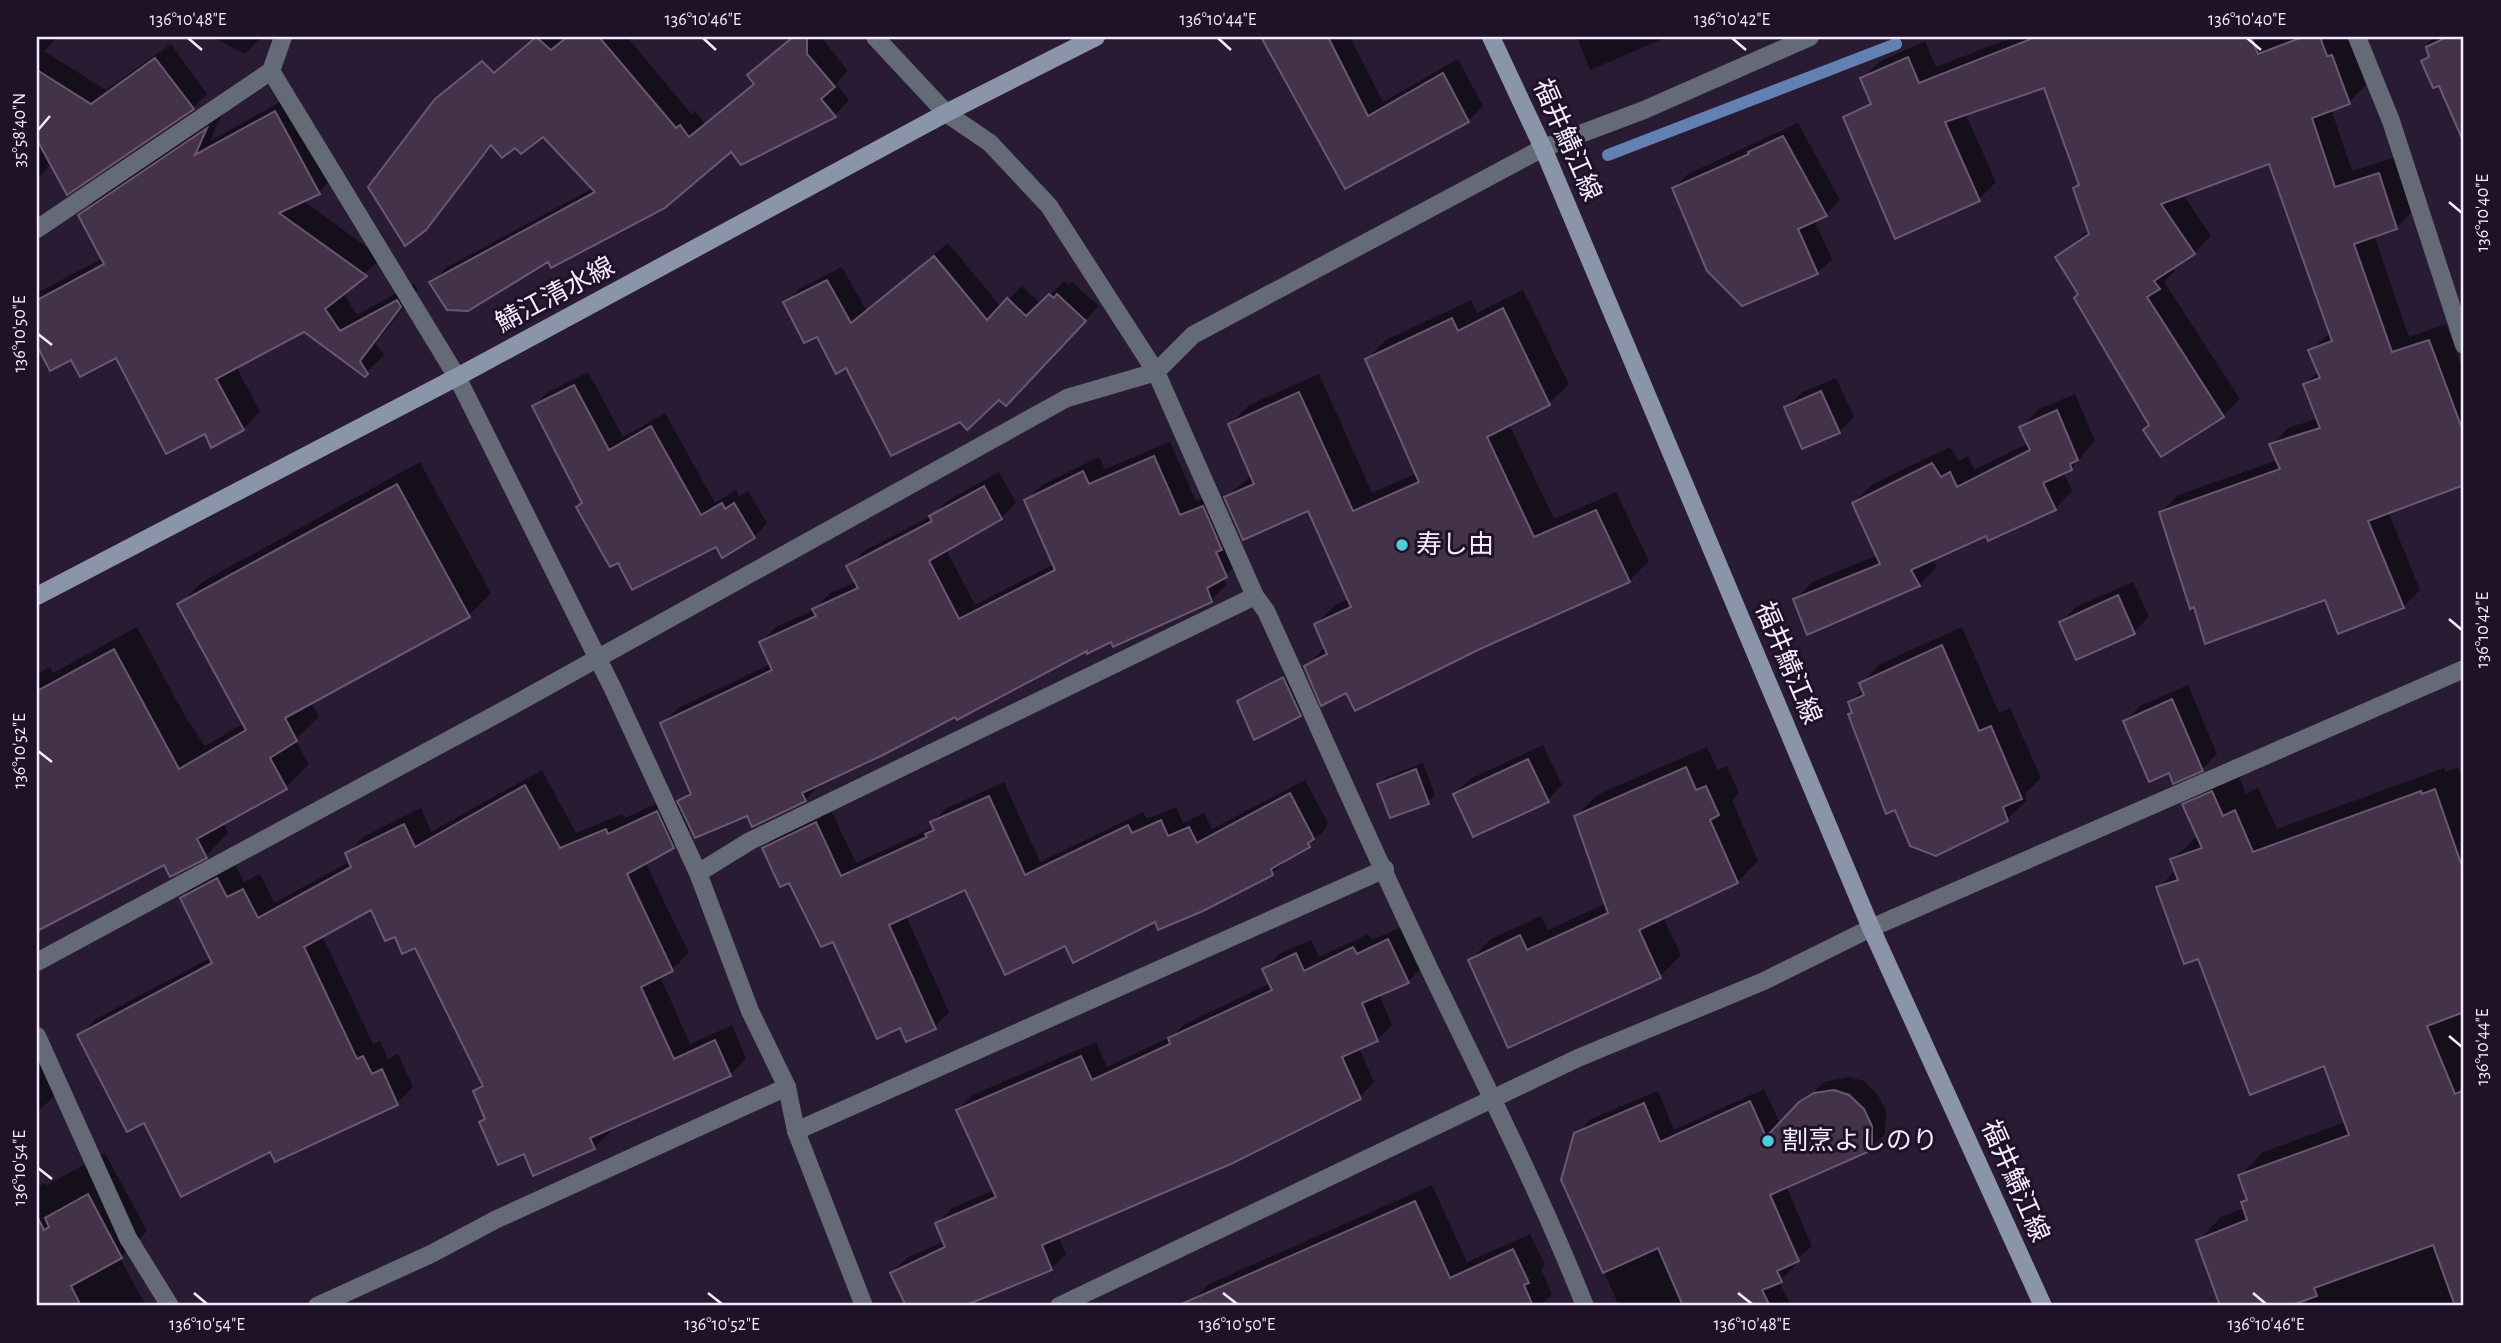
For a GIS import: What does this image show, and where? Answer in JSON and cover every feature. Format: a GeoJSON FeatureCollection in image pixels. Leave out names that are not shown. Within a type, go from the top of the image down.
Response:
{"type":"FeatureCollection","features":[{"type":"Feature","properties":{"kind":"main road","name":"鯖江清水線"},"geometry":{"type":"LineString","coordinates":[[37,596],[457,377],[946,113],[1096,37]]}},
{"type":"Feature","properties":{"kind":"main road","name":"福井鯖江線"},"geometry":{"type":"LineString","coordinates":[[1491,37],[1543,148],[1871,928],[2043,1306]]}},
{"type":"Feature","properties":{"kind":"street"},"geometry":{"type":"LineString","coordinates":[[37,229],[271,71],[283,37]]}},
{"type":"Feature","properties":{"kind":"street"},"geometry":{"type":"LineString","coordinates":[[875,37],[946,113],[990,143],[1049,206],[1156,372],[1255,596],[1266,611],[1443,997],[1494,1097],[1553,1227],[1585,1306]]}},
{"type":"Feature","properties":{"kind":"street"},"geometry":{"type":"LineString","coordinates":[[37,962],[508,708],[597,656],[812,541],[1067,398],[1156,372],[1193,335],[1543,148],[1644,110],[1810,37]]}},
{"type":"Feature","properties":{"kind":"street"},"geometry":{"type":"LineString","coordinates":[[2357,37],[2391,121],[2464,345]]}},
{"type":"Feature","properties":{"kind":"street"},"geometry":{"type":"LineString","coordinates":[[271,71],[457,377],[597,656],[698,873],[750,1011],[786,1087],[796,1131],[864,1306]]}},
{"type":"Feature","properties":{"kind":"street"},"geometry":{"type":"LineString","coordinates":[[698,873],[750,841],[1255,596]]}},
{"type":"Feature","properties":{"kind":"street"},"geometry":{"type":"LineString","coordinates":[[1059,1306],[1578,1058],[1764,981],[1871,928],[2464,669]]}},
{"type":"Feature","properties":{"kind":"street"},"geometry":{"type":"LineString","coordinates":[[796,1131],[1385,869]]}},
{"type":"Feature","properties":{"kind":"street"},"geometry":{"type":"LineString","coordinates":[[37,1037],[128,1238],[170,1306]]}},
{"type":"Feature","properties":{"kind":"street"},"geometry":{"type":"LineString","coordinates":[[317,1306],[431,1254],[497,1219],[786,1087]]}},
{"type":"Feature","properties":{"kind":"building"},"geometry":{"type":"Polygon","coordinates":[[[536,37],[551,50],[567,37],[599,37],[676,128],[680,125],[689,137],[754,84],[747,75],[793,37],[807,37],[807,54],[835,87],[821,99],[836,117],[741,165],[731,152],[665,208],[551,268],[548,262],[468,311],[447,310],[429,282],[595,192],[543,137],[521,154],[515,148],[502,158],[491,145],[426,230],[405,246],[368,187],[435,99],[482,61],[494,73],[536,37]]]}},
{"type":"Feature","properties":{"kind":"building"},"geometry":{"type":"Polygon","coordinates":[[[1261,37],[1328,37],[1368,116],[1443,73],[1469,122],[1345,189],[1261,37]]]}},
{"type":"Feature","properties":{"kind":"building"},"geometry":{"type":"Polygon","coordinates":[[[2036,37],[2251,37],[2258,54],[2303,37],[2320,37],[2327,56],[2332,55],[2350,104],[2312,118],[2335,187],[2379,173],[2397,229],[2354,244],[2392,352],[2429,340],[2464,434],[2464,485],[2368,521],[2404,608],[2338,634],[2325,600],[2205,644],[2194,607],[2190,609],[2159,512],[2280,469],[2269,444],[2320,428],[2303,384],[2320,378],[2308,350],[2332,341],[2269,164],[2161,204],[2195,254],[2154,281],[2160,289],[2147,297],[2224,417],[2161,457],[2143,430],[2149,425],[2074,298],[2078,294],[2055,257],[2089,234],[2073,188],[2079,185],[2044,88],[1945,122],[1980,201],[1895,239],[1843,117],[1871,104],[1860,78],[1908,57],[1919,83],[2036,37]]]}},
{"type":"Feature","properties":{"kind":"building"},"geometry":{"type":"Polygon","coordinates":[[[2447,37],[2464,37],[2464,143],[2439,86],[2433,88],[2421,61],[2429,57],[2426,47],[2447,37]]]}},
{"type":"Feature","properties":{"kind":"building"},"geometry":{"type":"Polygon","coordinates":[[[155,58],[194,109],[67,195],[37,140],[37,70],[91,104],[155,58]]]}},
{"type":"Feature","properties":{"kind":"building"},"geometry":{"type":"Polygon","coordinates":[[[275,111],[320,194],[279,213],[367,276],[325,309],[340,331],[397,300],[401,307],[360,361],[368,374],[365,377],[304,332],[216,379],[244,430],[211,448],[205,434],[166,454],[116,358],[80,377],[71,360],[50,371],[37,346],[37,300],[104,264],[78,215],[207,128],[195,155],[275,111]]]}},
{"type":"Feature","properties":{"kind":"building"},"geometry":{"type":"Polygon","coordinates":[[[1783,136],[1827,216],[1798,229],[1818,274],[1742,306],[1707,271],[1672,188],[1783,136]]]}},
{"type":"Feature","properties":{"kind":"building"},"geometry":{"type":"Polygon","coordinates":[[[934,256],[987,320],[1007,298],[1026,316],[1049,294],[1054,298],[1057,294],[1086,321],[1006,406],[999,400],[967,430],[960,422],[891,456],[846,368],[836,374],[817,337],[804,343],[783,302],[827,280],[851,323],[934,256]]]}},
{"type":"Feature","properties":{"kind":"building"},"geometry":{"type":"Polygon","coordinates":[[[1503,308],[1550,405],[1487,437],[1534,537],[1596,510],[1630,582],[1480,649],[1355,711],[1346,693],[1321,706],[1304,666],[1327,654],[1314,624],[1351,607],[1308,511],[1243,540],[1224,497],[1254,484],[1228,424],[1299,392],[1353,511],[1419,482],[1365,359],[1452,318],[1458,331],[1503,308]]]}},
{"type":"Feature","properties":{"kind":"building"},"geometry":{"type":"Polygon","coordinates":[[[574,385],[609,450],[651,426],[701,515],[722,503],[725,509],[734,503],[755,538],[722,558],[716,547],[632,590],[618,563],[610,567],[576,507],[582,503],[532,406],[574,385]]]}},
{"type":"Feature","properties":{"kind":"building"},"geometry":{"type":"Polygon","coordinates":[[[1821,391],[1840,433],[1802,449],[1784,407],[1821,391]]]}},
{"type":"Feature","properties":{"kind":"building"},"geometry":{"type":"Polygon","coordinates":[[[2057,410],[2078,460],[2070,464],[2072,470],[2043,483],[2056,510],[1988,541],[1986,536],[1911,570],[1920,586],[1807,635],[1793,599],[1880,564],[1852,503],[1932,463],[1941,477],[1950,472],[1957,487],[2030,450],[2019,427],[2057,410]]]}},
{"type":"Feature","properties":{"kind":"building"},"geometry":{"type":"Polygon","coordinates":[[[1154,456],[1180,515],[1203,506],[1222,550],[1216,552],[1227,577],[1207,588],[1212,602],[1113,647],[1111,642],[1087,654],[1087,651],[957,720],[955,717],[802,793],[806,801],[752,827],[747,816],[695,838],[677,801],[691,794],[660,723],[772,670],[759,642],[816,616],[812,609],[858,588],[846,566],[932,521],[929,516],[984,486],[1002,519],[929,561],[959,619],[1055,570],[1024,500],[1083,471],[1089,484],[1154,456]]]}},
{"type":"Feature","properties":{"kind":"building"},"geometry":{"type":"Polygon","coordinates":[[[397,484],[470,617],[285,718],[297,741],[270,758],[287,789],[197,839],[207,858],[170,877],[164,865],[37,931],[37,691],[114,649],[179,769],[246,730],[177,604],[397,484]]]}},
{"type":"Feature","properties":{"kind":"building"},"geometry":{"type":"Polygon","coordinates":[[[2118,595],[2135,634],[2076,660],[2059,622],[2118,595]]]}},
{"type":"Feature","properties":{"kind":"building"},"geometry":{"type":"Polygon","coordinates":[[[1942,645],[1979,731],[1991,726],[2022,799],[2003,807],[2008,821],[1936,856],[1910,846],[1895,810],[1886,814],[1848,714],[1852,713],[1848,702],[1864,695],[1859,683],[1942,645]]]}},
{"type":"Feature","properties":{"kind":"building"},"geometry":{"type":"Polygon","coordinates":[[[1283,677],[1301,716],[1254,740],[1237,701],[1283,677]]]}},
{"type":"Feature","properties":{"kind":"building"},"geometry":{"type":"Polygon","coordinates":[[[2172,699],[2203,771],[2173,784],[2169,773],[2149,782],[2123,721],[2172,699]]]}},
{"type":"Feature","properties":{"kind":"building"},"geometry":{"type":"Polygon","coordinates":[[[1528,759],[1549,802],[1473,837],[1453,794],[1528,759]]]}},
{"type":"Feature","properties":{"kind":"building"},"geometry":{"type":"Polygon","coordinates":[[[1686,767],[1696,790],[1706,786],[1719,815],[1710,820],[1738,883],[1639,930],[1661,978],[1508,1048],[1468,960],[1520,935],[1527,950],[1608,913],[1574,816],[1686,767]]]}},
{"type":"Feature","properties":{"kind":"building"},"geometry":{"type":"Polygon","coordinates":[[[1416,769],[1429,804],[1390,818],[1377,784],[1416,769]]]}},
{"type":"Feature","properties":{"kind":"building"},"geometry":{"type":"Polygon","coordinates":[[[525,785],[560,848],[606,829],[608,834],[657,811],[674,848],[627,874],[673,971],[641,987],[674,1059],[715,1040],[731,1076],[590,1138],[595,1149],[533,1176],[524,1154],[498,1165],[479,1122],[485,1119],[473,1091],[483,1086],[415,948],[402,954],[395,937],[385,941],[371,910],[304,947],[357,1059],[363,1056],[372,1074],[382,1069],[398,1105],[275,1162],[270,1152],[181,1197],[144,1123],[127,1132],[77,1035],[212,963],[180,898],[217,878],[227,897],[243,889],[258,918],[351,867],[345,853],[404,824],[415,847],[525,785]]]}},
{"type":"Feature","properties":{"kind":"building"},"geometry":{"type":"Polygon","coordinates":[[[2435,789],[2464,872],[2464,1012],[2427,1026],[2455,1094],[2464,1090],[2464,1306],[2455,1306],[2433,1245],[2314,1288],[2317,1296],[2290,1306],[2220,1306],[2196,1240],[2247,1220],[2241,1202],[2247,1200],[2238,1175],[2349,1135],[2324,1066],[2250,1095],[2198,959],[2184,964],[2156,887],[2178,880],[2170,859],[2202,848],[2182,804],[2212,791],[2223,816],[2235,810],[2253,852],[2421,791],[2422,794],[2435,789]]]}},
{"type":"Feature","properties":{"kind":"building"},"geometry":{"type":"Polygon","coordinates":[[[1290,793],[1314,839],[1308,843],[1310,847],[1271,869],[1273,875],[1203,911],[1158,930],[1155,922],[1073,963],[1065,946],[1005,975],[965,890],[889,925],[936,1029],[906,1042],[900,1028],[877,1039],[833,942],[821,947],[789,883],[780,887],[762,848],[816,822],[841,876],[927,837],[925,834],[934,830],[930,822],[989,796],[1025,875],[1128,825],[1132,833],[1161,820],[1168,836],[1189,827],[1197,843],[1290,793]]]}},
{"type":"Feature","properties":{"kind":"building"},"geometry":{"type":"Polygon","coordinates":[[[1388,939],[1409,983],[1362,1003],[1378,1041],[1342,1057],[1361,1099],[1233,1163],[1042,1245],[1052,1270],[964,1306],[906,1306],[890,1273],[945,1247],[935,1223],[996,1197],[956,1110],[1081,1056],[1092,1080],[1170,1044],[1168,1038],[1272,990],[1262,969],[1296,953],[1304,971],[1353,947],[1357,954],[1388,939]]]}},
{"type":"Feature","properties":{"kind":"building"},"geometry":{"type":"Polygon","coordinates":[[[1834,1090],[1849,1095],[1864,1109],[1872,1126],[1872,1150],[1770,1195],[1799,1261],[1777,1271],[1782,1282],[1762,1290],[1770,1306],[1683,1306],[1658,1248],[1603,1273],[1561,1180],[1574,1133],[1644,1103],[1660,1142],[1750,1101],[1766,1137],[1799,1102],[1814,1093],[1834,1090]]]}},
{"type":"Feature","properties":{"kind":"building"},"geometry":{"type":"Polygon","coordinates":[[[88,1194],[122,1258],[71,1286],[81,1306],[37,1306],[37,1216],[44,1230],[49,1227],[45,1218],[88,1194]]]}},
{"type":"Feature","properties":{"kind":"building"},"geometry":{"type":"Polygon","coordinates":[[[1415,1201],[1450,1278],[1513,1249],[1529,1283],[1524,1285],[1533,1306],[1177,1306],[1415,1201]]]}},
{"type":"Feature","properties":{"kind":"waterway"},"geometry":{"type":"LineString","coordinates":[[1608,155],[1896,44]]}},
{"type":"Feature","properties":{"kind":"place","name":"寿し由"},"geometry":{"type":"Point","coordinates":[1402,545]}},
{"type":"Feature","properties":{"kind":"place","name":"割烹よしのり"},"geometry":{"type":"Point","coordinates":[1768,1141]}}]}
